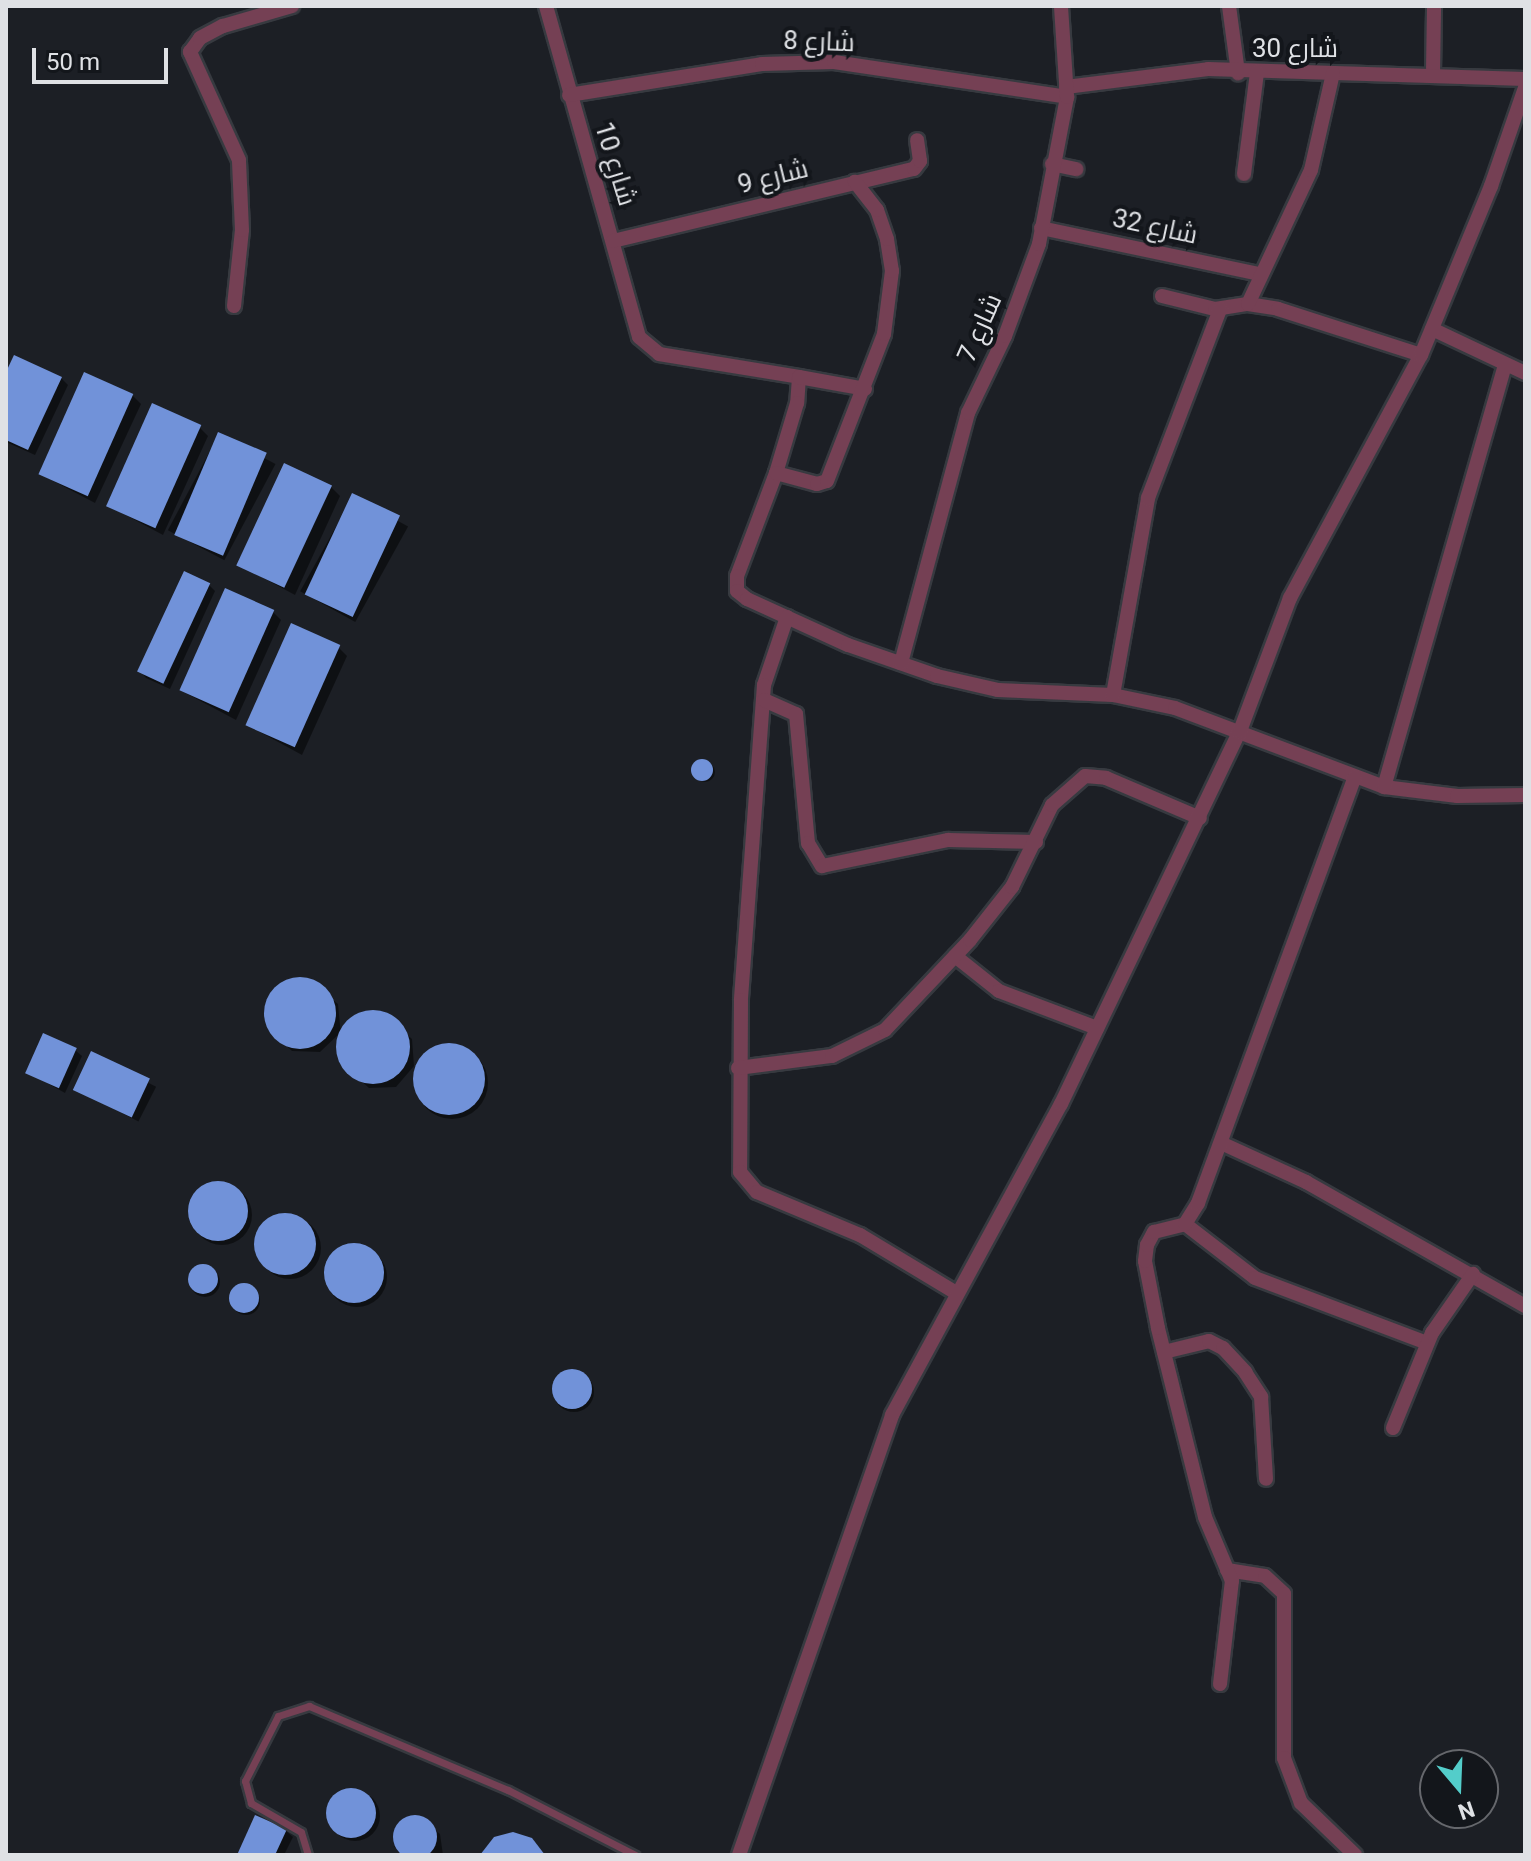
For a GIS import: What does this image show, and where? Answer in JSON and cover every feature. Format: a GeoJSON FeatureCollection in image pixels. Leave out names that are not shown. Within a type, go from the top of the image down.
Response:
{"type":"FeatureCollection","features":[{"type":"Feature","properties":{"kind":"street"},"geometry":{"type":"LineString","coordinates":[[234,306],[242,230],[239,160],[190,52],[200,38],[223,26],[292,6]]}},
{"type":"Feature","properties":{"kind":"street","name":"شارع 10"},"geometry":{"type":"LineString","coordinates":[[546,6],[639,337],[659,354],[799,377]]}},
{"type":"Feature","properties":{"kind":"street","name":"شارع 7"},"geometry":{"type":"LineString","coordinates":[[901,663],[968,413],[1021,296],[1041,228],[1066,92],[1061,6]]}},
{"type":"Feature","properties":{"kind":"street"},"geometry":{"type":"LineString","coordinates":[[1229,6],[1238,73]]}},
{"type":"Feature","properties":{"kind":"street"},"geometry":{"type":"LineString","coordinates":[[1433,73],[1434,6]]}},
{"type":"Feature","properties":{"kind":"street","name":"شارع 8"},"geometry":{"type":"LineString","coordinates":[[569,95],[762,64],[834,62],[1066,92]]}},
{"type":"Feature","properties":{"kind":"street","name":"شارع 30"},"geometry":{"type":"LineString","coordinates":[[1066,92],[1208,69],[1238,73],[1433,73],[1525,79]]}},
{"type":"Feature","properties":{"kind":"street"},"geometry":{"type":"LineString","coordinates":[[1244,174],[1257,72]]}},
{"type":"Feature","properties":{"kind":"street"},"geometry":{"type":"LineString","coordinates":[[1248,304],[1259,274],[1311,170],[1333,73]]}},
{"type":"Feature","properties":{"kind":"street"},"geometry":{"type":"LineString","coordinates":[[739,1855],[875,1458],[921,1354],[1097,1028],[1240,731],[1290,598],[1421,355],[1525,88]]}},
{"type":"Feature","properties":{"kind":"street","name":"شارع 9"},"geometry":{"type":"LineString","coordinates":[[613,241],[917,167],[917,140]]}},
{"type":"Feature","properties":{"kind":"street"},"geometry":{"type":"LineString","coordinates":[[1052,164],[1076,169]]}},
{"type":"Feature","properties":{"kind":"street"},"geometry":{"type":"LineString","coordinates":[[776,473],[817,484],[827,481],[884,334],[892,271],[877,210],[855,182]]}},
{"type":"Feature","properties":{"kind":"street","name":"شارع 32"},"geometry":{"type":"LineString","coordinates":[[1041,228],[1259,274]]}},
{"type":"Feature","properties":{"kind":"street"},"geometry":{"type":"LineString","coordinates":[[1162,296],[1220,309],[1248,304],[1338,325],[1421,355]]}},
{"type":"Feature","properties":{"kind":"street"},"geometry":{"type":"LineString","coordinates":[[1113,695],[1148,498],[1220,309]]}},
{"type":"Feature","properties":{"kind":"street"},"geometry":{"type":"LineString","coordinates":[[1432,329],[1525,373]]}},
{"type":"Feature","properties":{"kind":"street"},"geometry":{"type":"LineString","coordinates":[[1384,787],[1505,365]]}},
{"type":"Feature","properties":{"kind":"street"},"geometry":{"type":"LineString","coordinates":[[865,389],[799,377],[797,403],[776,473],[735,585],[747,599],[901,663],[998,690],[1113,695],[1175,708],[1384,787],[1457,796],[1525,795]]}},
{"type":"Feature","properties":{"kind":"street"},"geometry":{"type":"LineString","coordinates":[[787,617],[767,665],[738,1068],[738,1161],[745,1183],[792,1210],[860,1235],[956,1293]]}},
{"type":"Feature","properties":{"kind":"street"},"geometry":{"type":"LineString","coordinates":[[764,700],[796,714],[808,843],[822,866],[948,840],[1036,842]]}},
{"type":"Feature","properties":{"kind":"street"},"geometry":{"type":"LineString","coordinates":[[738,1068],[808,1063],[858,1045],[885,1030],[955,956],[1012,887],[1052,805],[1085,776],[1106,778],[1200,818]]}},
{"type":"Feature","properties":{"kind":"street"},"geometry":{"type":"LineString","coordinates":[[1185,1224],[1221,1143],[1355,777]]}},
{"type":"Feature","properties":{"kind":"street"},"geometry":{"type":"LineString","coordinates":[[955,956],[999,991],[1097,1028]]}},
{"type":"Feature","properties":{"kind":"street"},"geometry":{"type":"LineString","coordinates":[[1221,1143],[1306,1182],[1525,1306]]}},
{"type":"Feature","properties":{"kind":"street"},"geometry":{"type":"LineString","coordinates":[[1185,1224],[1255,1278],[1427,1343]]}},
{"type":"Feature","properties":{"kind":"street"},"geometry":{"type":"LineString","coordinates":[[1185,1224],[1154,1232],[1147,1245],[1145,1261],[1205,1517],[1227,1570],[1232,1604],[1220,1684]]}},
{"type":"Feature","properties":{"kind":"street"},"geometry":{"type":"LineString","coordinates":[[1393,1428],[1427,1343],[1473,1274]]}},
{"type":"Feature","properties":{"kind":"street"},"geometry":{"type":"LineString","coordinates":[[1164,1352],[1209,1341],[1223,1348],[1245,1372],[1261,1397],[1266,1479]]}},
{"type":"Feature","properties":{"kind":"street"},"geometry":{"type":"LineString","coordinates":[[1227,1570],[1265,1576],[1284,1594],[1284,1758],[1301,1803],[1355,1855]]}},
{"type":"Feature","properties":{"kind":"lane"},"geometry":{"type":"LineString","coordinates":[[308,1855],[301,1832],[251,1803],[245,1781],[278,1716],[309,1706],[508,1790],[635,1855]]}},
{"type":"Feature","properties":{"kind":"building"},"geometry":{"type":"Polygon","coordinates":[[[14,355],[62,377],[28,450],[6,440],[6,372],[14,355]]]}},
{"type":"Feature","properties":{"kind":"building"},"geometry":{"type":"Polygon","coordinates":[[[84,372],[133,394],[88,496],[38,474],[84,372]]]}},
{"type":"Feature","properties":{"kind":"building"},"geometry":{"type":"Polygon","coordinates":[[[152,403],[201,425],[155,528],[106,506],[152,403]]]}},
{"type":"Feature","properties":{"kind":"building"},"geometry":{"type":"Polygon","coordinates":[[[218,432],[267,453],[223,556],[174,535],[218,432]]]}},
{"type":"Feature","properties":{"kind":"building"},"geometry":{"type":"Polygon","coordinates":[[[284,463],[332,485],[284,588],[236,565],[284,463]]]}},
{"type":"Feature","properties":{"kind":"building"},"geometry":{"type":"Polygon","coordinates":[[[352,493],[400,515],[353,617],[305,595],[352,493]]]}},
{"type":"Feature","properties":{"kind":"building"},"geometry":{"type":"Polygon","coordinates":[[[184,571],[210,583],[163,684],[137,672],[184,571]]]}},
{"type":"Feature","properties":{"kind":"building"},"geometry":{"type":"Polygon","coordinates":[[[225,588],[274,610],[229,712],[179,690],[225,588]]]}},
{"type":"Feature","properties":{"kind":"building"},"geometry":{"type":"Polygon","coordinates":[[[291,623],[340,645],[295,747],[245,725],[291,623]]]}},
{"type":"Feature","properties":{"kind":"building"},"geometry":{"type":"Polygon","coordinates":[[[702,759],[710,762],[713,770],[710,778],[702,781],[694,778],[691,770],[694,762],[702,759]]]}},
{"type":"Feature","properties":{"kind":"building"},"geometry":{"type":"Polygon","coordinates":[[[300,977],[320,983],[330,993],[336,1013],[330,1033],[320,1043],[300,1049],[280,1043],[270,1033],[264,1013],[270,993],[280,983],[300,977]]]}},
{"type":"Feature","properties":{"kind":"building"},"geometry":{"type":"Polygon","coordinates":[[[373,1010],[394,1016],[404,1026],[410,1047],[404,1068],[394,1078],[373,1084],[352,1078],[342,1068],[336,1047],[342,1026],[352,1016],[373,1010]]]}},
{"type":"Feature","properties":{"kind":"building"},"geometry":{"type":"Polygon","coordinates":[[[43,1033],[77,1048],[59,1088],[25,1073],[43,1033]]]}},
{"type":"Feature","properties":{"kind":"building"},"geometry":{"type":"Polygon","coordinates":[[[449,1043],[475,1053],[485,1079],[475,1105],[449,1115],[423,1105],[413,1079],[423,1053],[449,1043]]]}},
{"type":"Feature","properties":{"kind":"building"},"geometry":{"type":"Polygon","coordinates":[[[91,1051],[150,1078],[132,1117],[73,1090],[91,1051]]]}},
{"type":"Feature","properties":{"kind":"building"},"geometry":{"type":"Polygon","coordinates":[[[218,1181],[229,1183],[239,1190],[246,1200],[246,1222],[239,1232],[229,1239],[218,1241],[207,1239],[197,1232],[190,1222],[188,1211],[190,1200],[197,1190],[207,1183],[218,1181]]]}},
{"type":"Feature","properties":{"kind":"building"},"geometry":{"type":"Polygon","coordinates":[[[279,1213],[291,1213],[307,1222],[314,1232],[314,1256],[307,1266],[291,1275],[279,1275],[259,1261],[254,1250],[254,1238],[268,1218],[279,1213]]]}},
{"type":"Feature","properties":{"kind":"building"},"geometry":{"type":"Polygon","coordinates":[[[354,1243],[365,1245],[375,1252],[382,1262],[382,1284],[375,1294],[365,1301],[354,1303],[343,1301],[333,1294],[326,1284],[324,1273],[326,1262],[333,1252],[343,1245],[354,1243]]]}},
{"type":"Feature","properties":{"kind":"building"},"geometry":{"type":"Polygon","coordinates":[[[203,1264],[214,1268],[218,1279],[214,1290],[203,1294],[192,1290],[188,1279],[192,1268],[203,1264]]]}},
{"type":"Feature","properties":{"kind":"building"},"geometry":{"type":"Polygon","coordinates":[[[244,1283],[255,1287],[259,1298],[255,1309],[244,1313],[233,1309],[229,1298],[233,1287],[244,1283]]]}},
{"type":"Feature","properties":{"kind":"building"},"geometry":{"type":"Polygon","coordinates":[[[572,1369],[586,1375],[592,1389],[586,1403],[572,1409],[558,1403],[552,1389],[558,1375],[572,1369]]]}},
{"type":"Feature","properties":{"kind":"building"},"geometry":{"type":"Polygon","coordinates":[[[351,1788],[368,1796],[376,1813],[368,1830],[351,1838],[334,1830],[326,1813],[334,1796],[351,1788]]]}},
{"type":"Feature","properties":{"kind":"building"},"geometry":{"type":"Polygon","coordinates":[[[255,1815],[287,1829],[275,1855],[237,1855],[255,1815]]]}},
{"type":"Feature","properties":{"kind":"building"},"geometry":{"type":"Polygon","coordinates":[[[415,1815],[431,1821],[437,1837],[431,1853],[415,1859],[399,1853],[393,1837],[399,1821],[415,1815]]]}},
{"type":"Feature","properties":{"kind":"building"},"geometry":{"type":"Polygon","coordinates":[[[513,1832],[532,1838],[545,1855],[480,1855],[494,1837],[513,1832]]]}}]}
